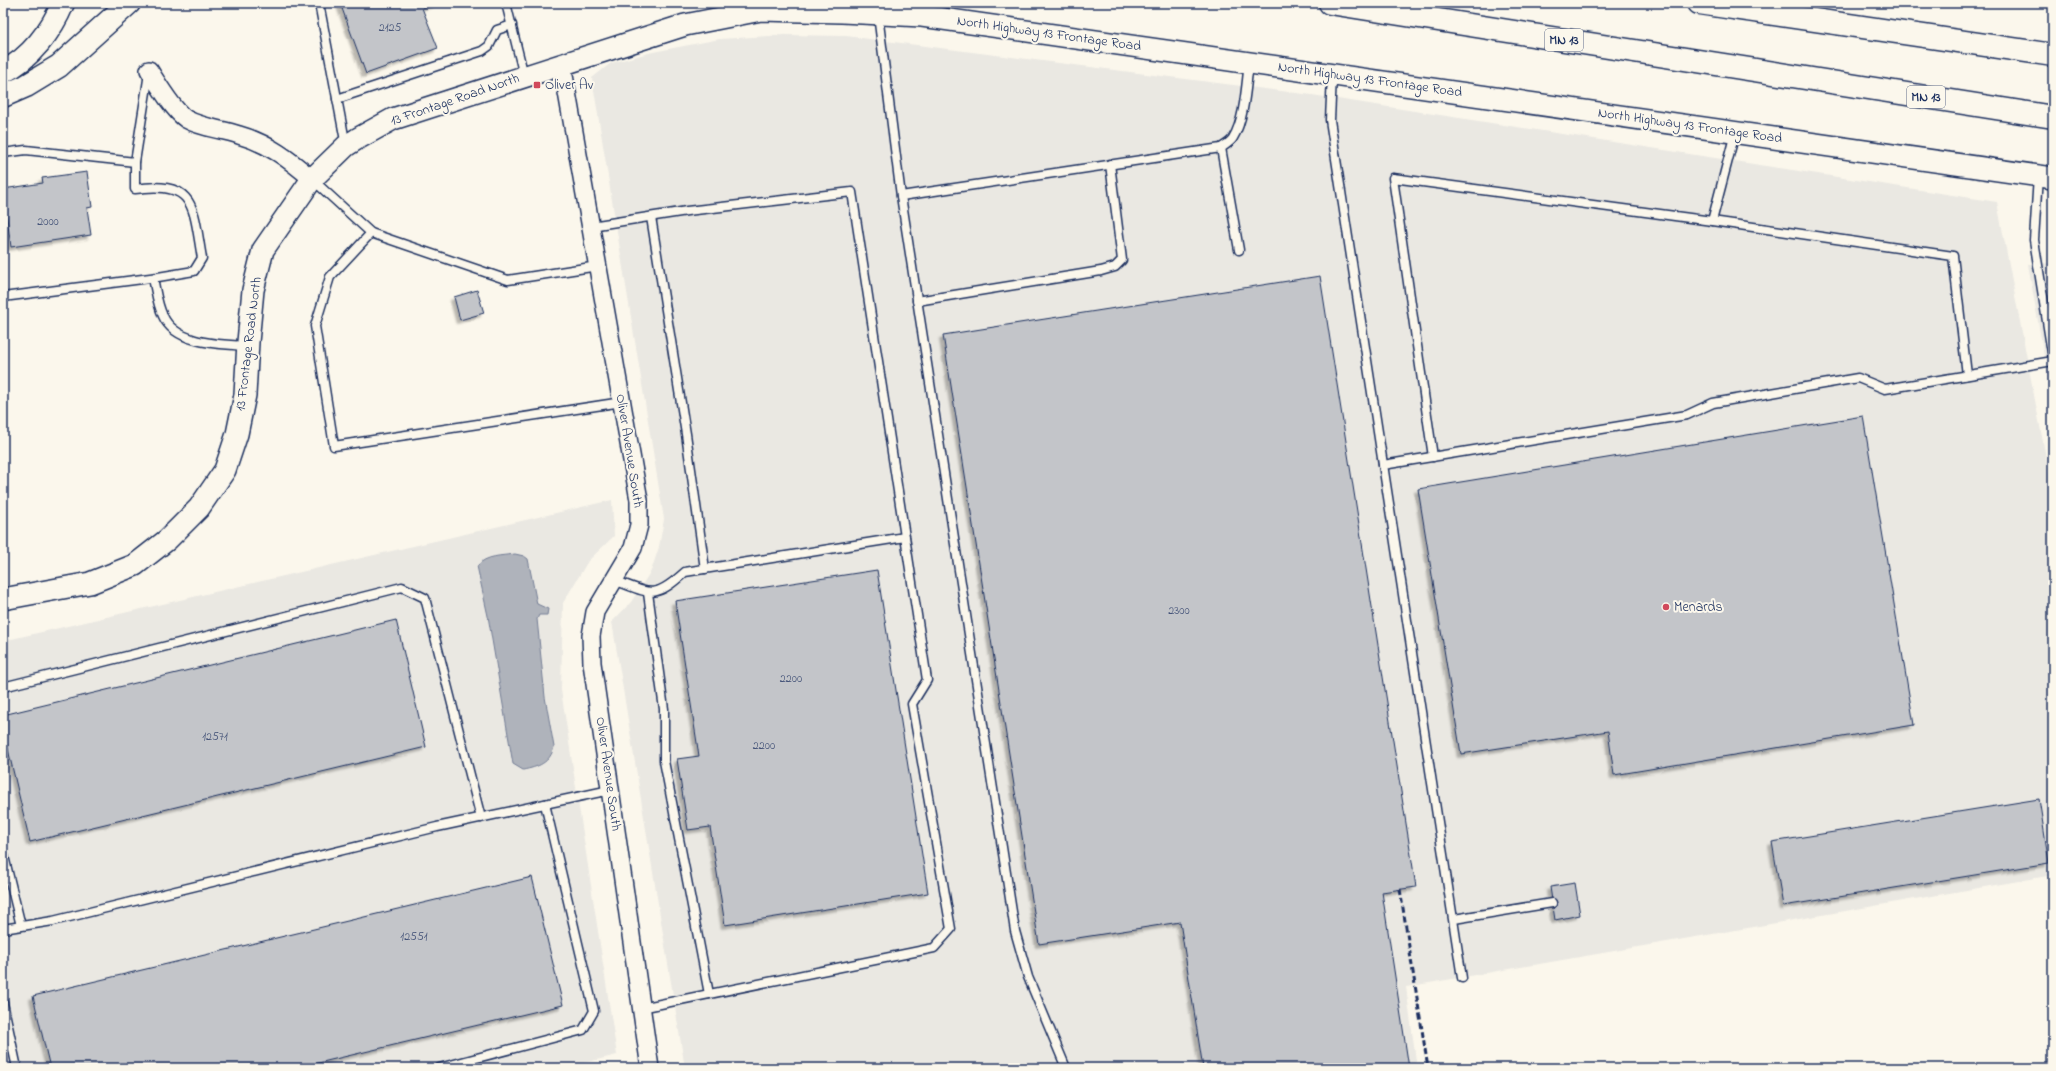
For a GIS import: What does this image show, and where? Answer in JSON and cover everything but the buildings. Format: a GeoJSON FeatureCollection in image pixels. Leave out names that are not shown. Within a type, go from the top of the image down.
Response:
{"type":"FeatureCollection","features":[{"type":"Feature","properties":{"kind":"highway"},"geometry":{"type":"LineString","coordinates":[[3,72],[25,57],[50,29],[63,3]]}},
{"type":"Feature","properties":{"kind":"highway"},"geometry":{"type":"LineString","coordinates":[[3,96],[26,86],[59,66],[129,3]]}},
{"type":"Feature","properties":{"kind":"highway","name":"MN 13"},"geometry":{"type":"LineString","coordinates":[[1330,3],[2053,117]]}},
{"type":"Feature","properties":{"kind":"highway"},"geometry":{"type":"LineString","coordinates":[[1699,3],[2053,55]]}},
{"type":"Feature","properties":{"kind":"highway"},"geometry":{"type":"LineString","coordinates":[[3,57],[50,29]]}},
{"type":"Feature","properties":{"kind":"street","name":"North Highway 13 Frontage Road"},"geometry":{"type":"LineString","coordinates":[[685,25],[761,10],[922,16],[2045,177]]}},
{"type":"Feature","properties":{"kind":"street","name":"13 Frontage Road North"},"geometry":{"type":"LineString","coordinates":[[3,599],[90,584],[135,565],[167,540],[199,508],[225,470],[237,434],[246,395],[248,346],[253,290],[263,250],[312,179],[346,146],[394,119],[685,25]]}},
{"type":"Feature","properties":{"kind":"street","name":"Oliver Avenue South"},"geometry":{"type":"LineString","coordinates":[[562,64],[639,500],[639,525],[633,548],[595,612],[591,636],[592,663],[650,1068]]}},
{"type":"Feature","properties":{"kind":"street"},"geometry":{"type":"LineString","coordinates":[[149,70],[163,93],[186,118],[207,126],[240,135],[264,145],[285,156],[312,179]]}},
{"type":"Feature","properties":{"kind":"lane"},"geometry":{"type":"LineString","coordinates":[[319,3],[346,146]]}},
{"type":"Feature","properties":{"kind":"lane"},"geometry":{"type":"LineString","coordinates":[[506,3],[524,76]]}},
{"type":"Feature","properties":{"kind":"lane"},"geometry":{"type":"LineString","coordinates":[[877,14],[901,196],[1015,931],[1028,977],[1066,1068]]}},
{"type":"Feature","properties":{"kind":"lane"},"geometry":{"type":"LineString","coordinates":[[337,99],[482,51],[489,46],[497,30],[512,25]]}},
{"type":"Feature","properties":{"kind":"lane"},"geometry":{"type":"LineString","coordinates":[[901,196],[1221,148],[1233,139],[1237,129],[1244,104],[1249,63]]}},
{"type":"Feature","properties":{"kind":"lane"},"geometry":{"type":"LineString","coordinates":[[3,297],[153,278],[194,271],[202,258],[193,208],[179,191],[157,186],[135,189],[136,162],[149,70]]}},
{"type":"Feature","properties":{"kind":"lane"},"geometry":{"type":"LineString","coordinates":[[1332,75],[1330,120],[1462,978]]}},
{"type":"Feature","properties":{"kind":"lane"},"geometry":{"type":"LineString","coordinates":[[1712,221],[1735,133]]}},
{"type":"Feature","properties":{"kind":"lane"},"geometry":{"type":"LineString","coordinates":[[1221,148],[1239,250]]}},
{"type":"Feature","properties":{"kind":"lane"},"geometry":{"type":"LineString","coordinates":[[3,153],[26,150],[136,162]]}},
{"type":"Feature","properties":{"kind":"lane"},"geometry":{"type":"LineString","coordinates":[[917,301],[1102,271],[1115,267],[1122,260],[1110,164]]}},
{"type":"Feature","properties":{"kind":"lane"},"geometry":{"type":"LineString","coordinates":[[1382,465],[1687,416],[1712,403],[1858,378],[1885,388],[2053,360],[2049,305],[2034,240],[2045,177]]}},
{"type":"Feature","properties":{"kind":"lane"},"geometry":{"type":"LineString","coordinates":[[1434,457],[1393,178],[1712,221],[1953,256],[1967,375]]}},
{"type":"Feature","properties":{"kind":"lane"},"geometry":{"type":"LineString","coordinates":[[312,179],[371,233],[508,280],[598,266]]}},
{"type":"Feature","properties":{"kind":"lane"},"geometry":{"type":"LineString","coordinates":[[591,226],[687,211],[852,192],[927,680],[912,704],[951,929],[934,948],[641,1008]]}},
{"type":"Feature","properties":{"kind":"lane"},"geometry":{"type":"LineString","coordinates":[[651,216],[685,427],[705,569]]}},
{"type":"Feature","properties":{"kind":"lane"},"geometry":{"type":"LineString","coordinates":[[371,233],[330,277],[315,326],[334,446],[622,402]]}},
{"type":"Feature","properties":{"kind":"lane"},"geometry":{"type":"LineString","coordinates":[[153,278],[158,302],[164,318],[176,331],[199,342],[248,346]]}},
{"type":"Feature","properties":{"kind":"lane"},"geometry":{"type":"LineString","coordinates":[[614,580],[648,593],[667,588],[685,572],[905,537]]}},
{"type":"Feature","properties":{"kind":"lane"},"geometry":{"type":"LineString","coordinates":[[3,687],[402,587],[425,598],[481,818]]}},
{"type":"Feature","properties":{"kind":"lane"},"geometry":{"type":"LineString","coordinates":[[648,593],[664,709],[664,761],[709,994]]}},
{"type":"Feature","properties":{"kind":"lane"},"geometry":{"type":"LineString","coordinates":[[3,929],[53,922],[481,818],[610,790]]}},
{"type":"Feature","properties":{"kind":"lane"},"geometry":{"type":"LineString","coordinates":[[439,1068],[583,1030],[594,1010],[545,804]]}},
{"type":"Feature","properties":{"kind":"lane"},"geometry":{"type":"LineString","coordinates":[[3,852],[21,926]]}},
{"type":"Feature","properties":{"kind":"lane"},"geometry":{"type":"LineString","coordinates":[[1454,919],[1552,903]]}},
{"type":"Feature","properties":{"kind":"lane"},"geometry":{"type":"LineString","coordinates":[[3,1003],[17,1068]]}},
{"type":"Feature","properties":{"kind":"shaded area"},"geometry":{"type":"Polygon","coordinates":[[[784,35],[846,36],[1312,95],[1997,202],[2053,494],[2053,875],[1406,987],[1417,1068],[685,1068],[612,622],[631,602],[651,571],[659,547],[664,519],[592,78],[611,63],[653,52],[720,39],[784,35]]]}},
{"type":"Feature","properties":{"kind":"shaded area"},"geometry":{"type":"Polygon","coordinates":[[[2053,263],[2053,407],[2028,264],[2053,263]]]}},
{"type":"Feature","properties":{"kind":"shaded area"},"geometry":{"type":"Polygon","coordinates":[[[612,500],[614,536],[588,561],[563,603],[561,690],[617,1055],[563,1068],[3,1068],[3,641],[612,500]]]}},
{"type":"Feature","properties":{"kind":"shaded area"},"geometry":{"type":"Polygon","coordinates":[[[515,554],[524,556],[528,559],[537,604],[548,609],[547,615],[539,615],[537,619],[545,697],[554,747],[550,757],[546,761],[538,766],[523,770],[513,764],[488,616],[477,566],[481,562],[490,558],[515,554]]]}},
{"type":"Feature","properties":{"kind":"railway"},"geometry":{"type":"LineString","coordinates":[[1400,889],[1428,1068]]}},
{"type":"Feature","properties":{"kind":"place","name":"Oliver Av"},"geometry":{"type":"Point","coordinates":[537,85]}},
{"type":"Feature","properties":{"kind":"place","name":"Menards"},"geometry":{"type":"Point","coordinates":[1666,607]}}]}
